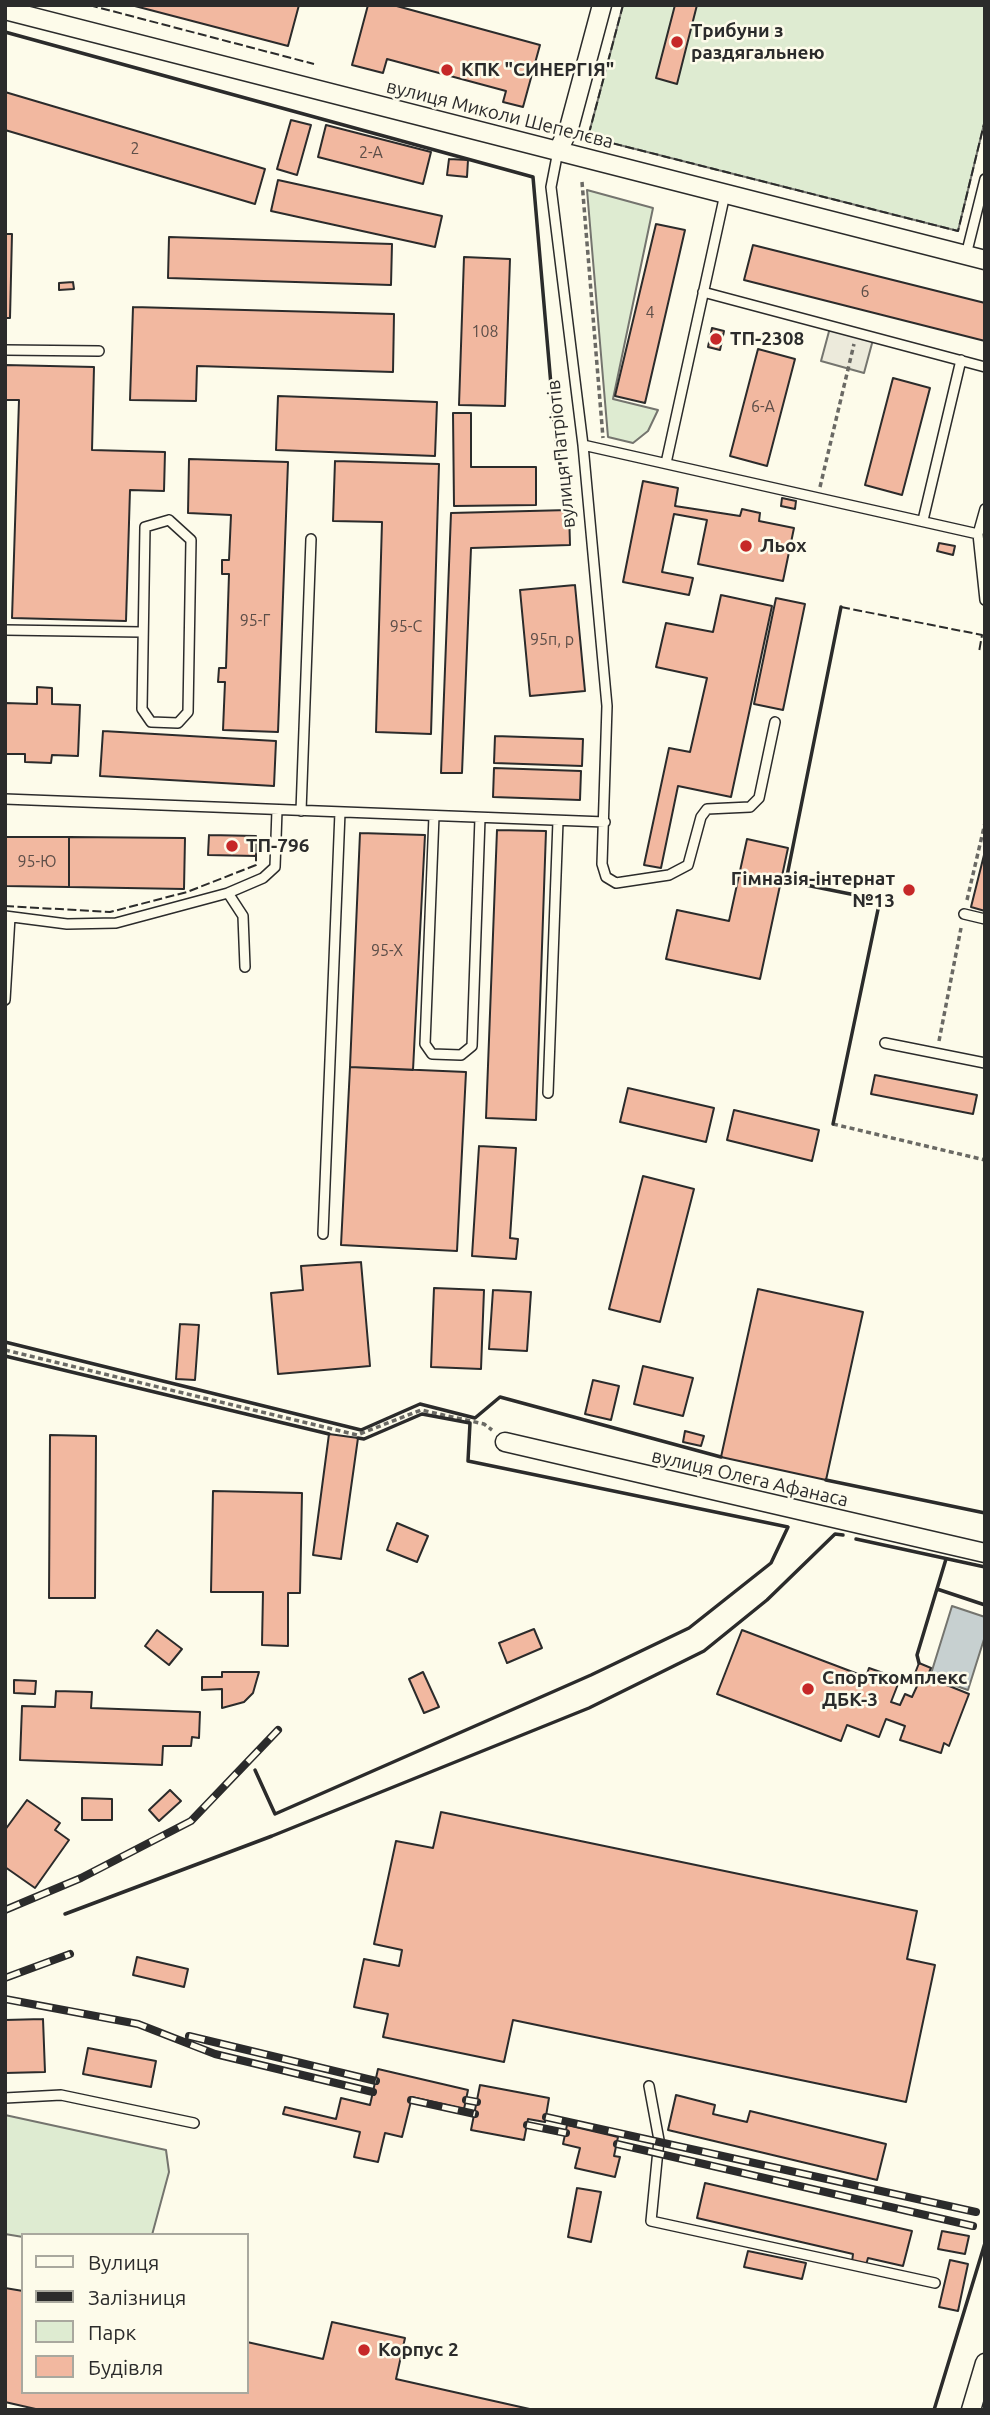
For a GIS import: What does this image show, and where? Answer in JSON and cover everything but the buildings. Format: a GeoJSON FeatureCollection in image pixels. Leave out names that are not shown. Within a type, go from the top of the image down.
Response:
{"type":"FeatureCollection","features":[{"type":"Feature","properties":{"kind":"street","name":"вулиця Патріотів"},"geometry":{"type":"LineString","coordinates":[[558,151],[569,128],[602,5]]}},
{"type":"Feature","properties":{"kind":"street","name":"вулиця Миколи Шепелєва"},"geometry":{"type":"LineString","coordinates":[[5,10],[985,260]]}},
{"type":"Feature","properties":{"kind":"street","name":"вулиця Олега Афанаса"},"geometry":{"type":"LineString","coordinates":[[505,1441],[985,1553]]}},
{"type":"Feature","properties":{"kind":"street"},"geometry":{"type":"LineString","coordinates":[[973,2409],[982,2383],[985,2363]]}},
{"type":"Feature","properties":{"kind":"lane","name":"вулиця Патріотів"},"geometry":{"type":"LineString","coordinates":[[558,151],[551,187],[583,445],[607,706],[602,864],[606,877],[616,883],[669,875],[688,865],[701,817],[707,808],[750,807],[759,798],[775,722]]}},
{"type":"Feature","properties":{"kind":"lane"},"geometry":{"type":"LineString","coordinates":[[966,255],[985,179]]}},
{"type":"Feature","properties":{"kind":"lane"},"geometry":{"type":"LineString","coordinates":[[666,463],[725,194]]}},
{"type":"Feature","properties":{"kind":"lane"},"geometry":{"type":"LineString","coordinates":[[703,292],[985,367]]}},
{"type":"Feature","properties":{"kind":"lane"},"geometry":{"type":"LineString","coordinates":[[5,350],[99,351]]}},
{"type":"Feature","properties":{"kind":"lane"},"geometry":{"type":"LineString","coordinates":[[923,520],[961,360]]}},
{"type":"Feature","properties":{"kind":"lane"},"geometry":{"type":"LineString","coordinates":[[583,445],[818,495],[978,534]]}},
{"type":"Feature","properties":{"kind":"lane"},"geometry":{"type":"LineString","coordinates":[[985,509],[978,534],[985,600]]}},
{"type":"Feature","properties":{"kind":"lane"},"geometry":{"type":"LineString","coordinates":[[169,520],[191,540],[188,712],[178,723],[151,722],[142,709],[141,632],[145,527],[169,520]]}},
{"type":"Feature","properties":{"kind":"lane"},"geometry":{"type":"LineString","coordinates":[[301,811],[311,539]]}},
{"type":"Feature","properties":{"kind":"lane"},"geometry":{"type":"LineString","coordinates":[[5,630],[141,632]]}},
{"type":"Feature","properties":{"kind":"lane"},"geometry":{"type":"LineString","coordinates":[[5,799],[604,822]]}},
{"type":"Feature","properties":{"kind":"lane"},"geometry":{"type":"LineString","coordinates":[[5,1000],[8,916],[67,924],[116,923],[228,893],[263,878],[275,867],[277,810]]}},
{"type":"Feature","properties":{"kind":"lane"},"geometry":{"type":"LineString","coordinates":[[323,1234],[340,812]]}},
{"type":"Feature","properties":{"kind":"lane"},"geometry":{"type":"LineString","coordinates":[[434,816],[425,1044],[432,1054],[461,1055],[472,1046],[480,818]]}},
{"type":"Feature","properties":{"kind":"lane"},"geometry":{"type":"LineString","coordinates":[[548,1093],[558,821]]}},
{"type":"Feature","properties":{"kind":"lane"},"geometry":{"type":"LineString","coordinates":[[228,893],[243,916],[245,967]]}},
{"type":"Feature","properties":{"kind":"lane"},"geometry":{"type":"LineString","coordinates":[[964,914],[985,919]]}},
{"type":"Feature","properties":{"kind":"lane"},"geometry":{"type":"LineString","coordinates":[[885,1043],[985,1063]]}},
{"type":"Feature","properties":{"kind":"lane"},"geometry":{"type":"LineString","coordinates":[[649,2086],[659,2140],[651,2221],[935,2283]]}},
{"type":"Feature","properties":{"kind":"lane"},"geometry":{"type":"LineString","coordinates":[[5,2098],[61,2095],[194,2123]]}},
{"type":"Feature","properties":{"kind":"path"},"geometry":{"type":"LineString","coordinates":[[582,182],[604,450]]}},
{"type":"Feature","properties":{"kind":"path"},"geometry":{"type":"LineString","coordinates":[[818,495],[857,333]]}},
{"type":"Feature","properties":{"kind":"path"},"geometry":{"type":"LineString","coordinates":[[936,1053],[985,823]]}},
{"type":"Feature","properties":{"kind":"path"},"geometry":{"type":"LineString","coordinates":[[833,1124],[985,1160]]}},
{"type":"Feature","properties":{"kind":"path"},"geometry":{"type":"LineString","coordinates":[[5,1350],[357,1435],[421,1410],[484,1424],[505,1441]]}},
{"type":"Feature","properties":{"kind":"green space"},"geometry":{"type":"Polygon","coordinates":[[[623,5],[985,5],[985,120],[958,231],[588,137],[623,5]]]}},
{"type":"Feature","properties":{"kind":"green space"},"geometry":{"type":"Polygon","coordinates":[[[587,190],[653,208],[613,399],[658,410],[648,431],[633,443],[608,437],[587,190]]]}},
{"type":"Feature","properties":{"kind":"green space"},"geometry":{"type":"Polygon","coordinates":[[[5,2115],[166,2150],[169,2172],[153,2233],[21,2233],[21,2237],[5,2234],[5,2115]]]}},
{"type":"Feature","properties":{"kind":"shaded area"},"geometry":{"type":"Polygon","coordinates":[[[831,324],[874,336],[864,373],[821,361],[831,324]]]}},
{"type":"Feature","properties":{"kind":"shaded area"},"geometry":{"type":"Polygon","coordinates":[[[952,1606],[985,1617],[985,1636],[968,1690],[930,1677],[952,1606]]]}},
{"type":"Feature","properties":{"kind":"railway"},"geometry":{"type":"LineString","coordinates":[[5,1910],[81,1878],[191,1821],[278,1730]]}},
{"type":"Feature","properties":{"kind":"railway"},"geometry":{"type":"LineString","coordinates":[[5,1978],[70,1954]]}},
{"type":"Feature","properties":{"kind":"railway"},"geometry":{"type":"LineString","coordinates":[[5,1999],[138,2024],[215,2054],[373,2092]]}},
{"type":"Feature","properties":{"kind":"railway"},"geometry":{"type":"LineString","coordinates":[[189,2036],[376,2081]]}},
{"type":"Feature","properties":{"kind":"railway"},"geometry":{"type":"LineString","coordinates":[[411,2100],[475,2114]]}},
{"type":"Feature","properties":{"kind":"railway"},"geometry":{"type":"LineString","coordinates":[[466,2100],[477,2102]]}},
{"type":"Feature","properties":{"kind":"railway"},"geometry":{"type":"LineString","coordinates":[[546,2117],[976,2212]]}},
{"type":"Feature","properties":{"kind":"railway"},"geometry":{"type":"LineString","coordinates":[[527,2125],[566,2133]]}},
{"type":"Feature","properties":{"kind":"railway"},"geometry":{"type":"LineString","coordinates":[[617,2144],[973,2226]]}},
{"type":"Feature","properties":{"kind":"fence"},"geometry":{"type":"LineString","coordinates":[[89,5],[314,64]]}},
{"type":"Feature","properties":{"kind":"fence"},"geometry":{"type":"LineString","coordinates":[[623,5],[588,137],[958,231],[985,120]]}},
{"type":"Feature","properties":{"kind":"fence"},"geometry":{"type":"LineString","coordinates":[[841,607],[982,635],[979,652]]}},
{"type":"Feature","properties":{"kind":"fence"},"geometry":{"type":"LineString","coordinates":[[5,906],[110,912],[187,892],[256,865],[256,856]]}},
{"type":"Feature","properties":{"kind":"wall"},"geometry":{"type":"LineString","coordinates":[[5,32],[533,177],[556,443],[569,510]]}},
{"type":"Feature","properties":{"kind":"wall"},"geometry":{"type":"LineString","coordinates":[[833,1124],[880,900],[786,881],[841,607]]}},
{"type":"Feature","properties":{"kind":"wall"},"geometry":{"type":"LineString","coordinates":[[5,1342],[361,1430],[420,1404],[475,1418],[500,1397],[721,1457]]}},
{"type":"Feature","properties":{"kind":"wall"},"geometry":{"type":"LineString","coordinates":[[5,1356],[329,1434]]}},
{"type":"Feature","properties":{"kind":"wall"},"geometry":{"type":"LineString","coordinates":[[255,1770],[275,1814],[591,1675],[689,1628],[771,1563],[788,1527],[468,1461],[470,1423],[422,1414],[364,1439],[358,1438]]}},
{"type":"Feature","properties":{"kind":"wall"},"geometry":{"type":"LineString","coordinates":[[826,1480],[985,1513]]}},
{"type":"Feature","properties":{"kind":"wall"},"geometry":{"type":"LineString","coordinates":[[65,1914],[272,1836],[589,1708],[704,1651],[767,1600],[835,1534],[843,1535]]}},
{"type":"Feature","properties":{"kind":"wall"},"geometry":{"type":"LineString","coordinates":[[856,1539],[985,1567]]}},
{"type":"Feature","properties":{"kind":"wall"},"geometry":{"type":"LineString","coordinates":[[919,1663],[917,1655],[946,1559]]}},
{"type":"Feature","properties":{"kind":"wall"},"geometry":{"type":"LineString","coordinates":[[937,1589],[985,1605]]}},
{"type":"Feature","properties":{"kind":"wall"},"geometry":{"type":"LineString","coordinates":[[934,2410],[985,2243]]}},
{"type":"Feature","properties":{"kind":"place","name":"Трибуни з раздягальнею"},"geometry":{"type":"Point","coordinates":[677,42]}},
{"type":"Feature","properties":{"kind":"place","name":"КПК \"СИНЕРГІЯ\""},"geometry":{"type":"Point","coordinates":[447,70]}},
{"type":"Feature","properties":{"kind":"place","name":"ТП-2308"},"geometry":{"type":"Point","coordinates":[716,339]}},
{"type":"Feature","properties":{"kind":"place","name":"Льох"},"geometry":{"type":"Point","coordinates":[746,546]}},
{"type":"Feature","properties":{"kind":"place","name":"ТП-796"},"geometry":{"type":"Point","coordinates":[232,846]}},
{"type":"Feature","properties":{"kind":"place","name":"Гімназія-інтернат №13"},"geometry":{"type":"Point","coordinates":[909,890]}},
{"type":"Feature","properties":{"kind":"place","name":"Спорткомплекс ДБК-3"},"geometry":{"type":"Point","coordinates":[808,1689]}},
{"type":"Feature","properties":{"kind":"place","name":"Корпус 2"},"geometry":{"type":"Point","coordinates":[364,2350]}}]}
